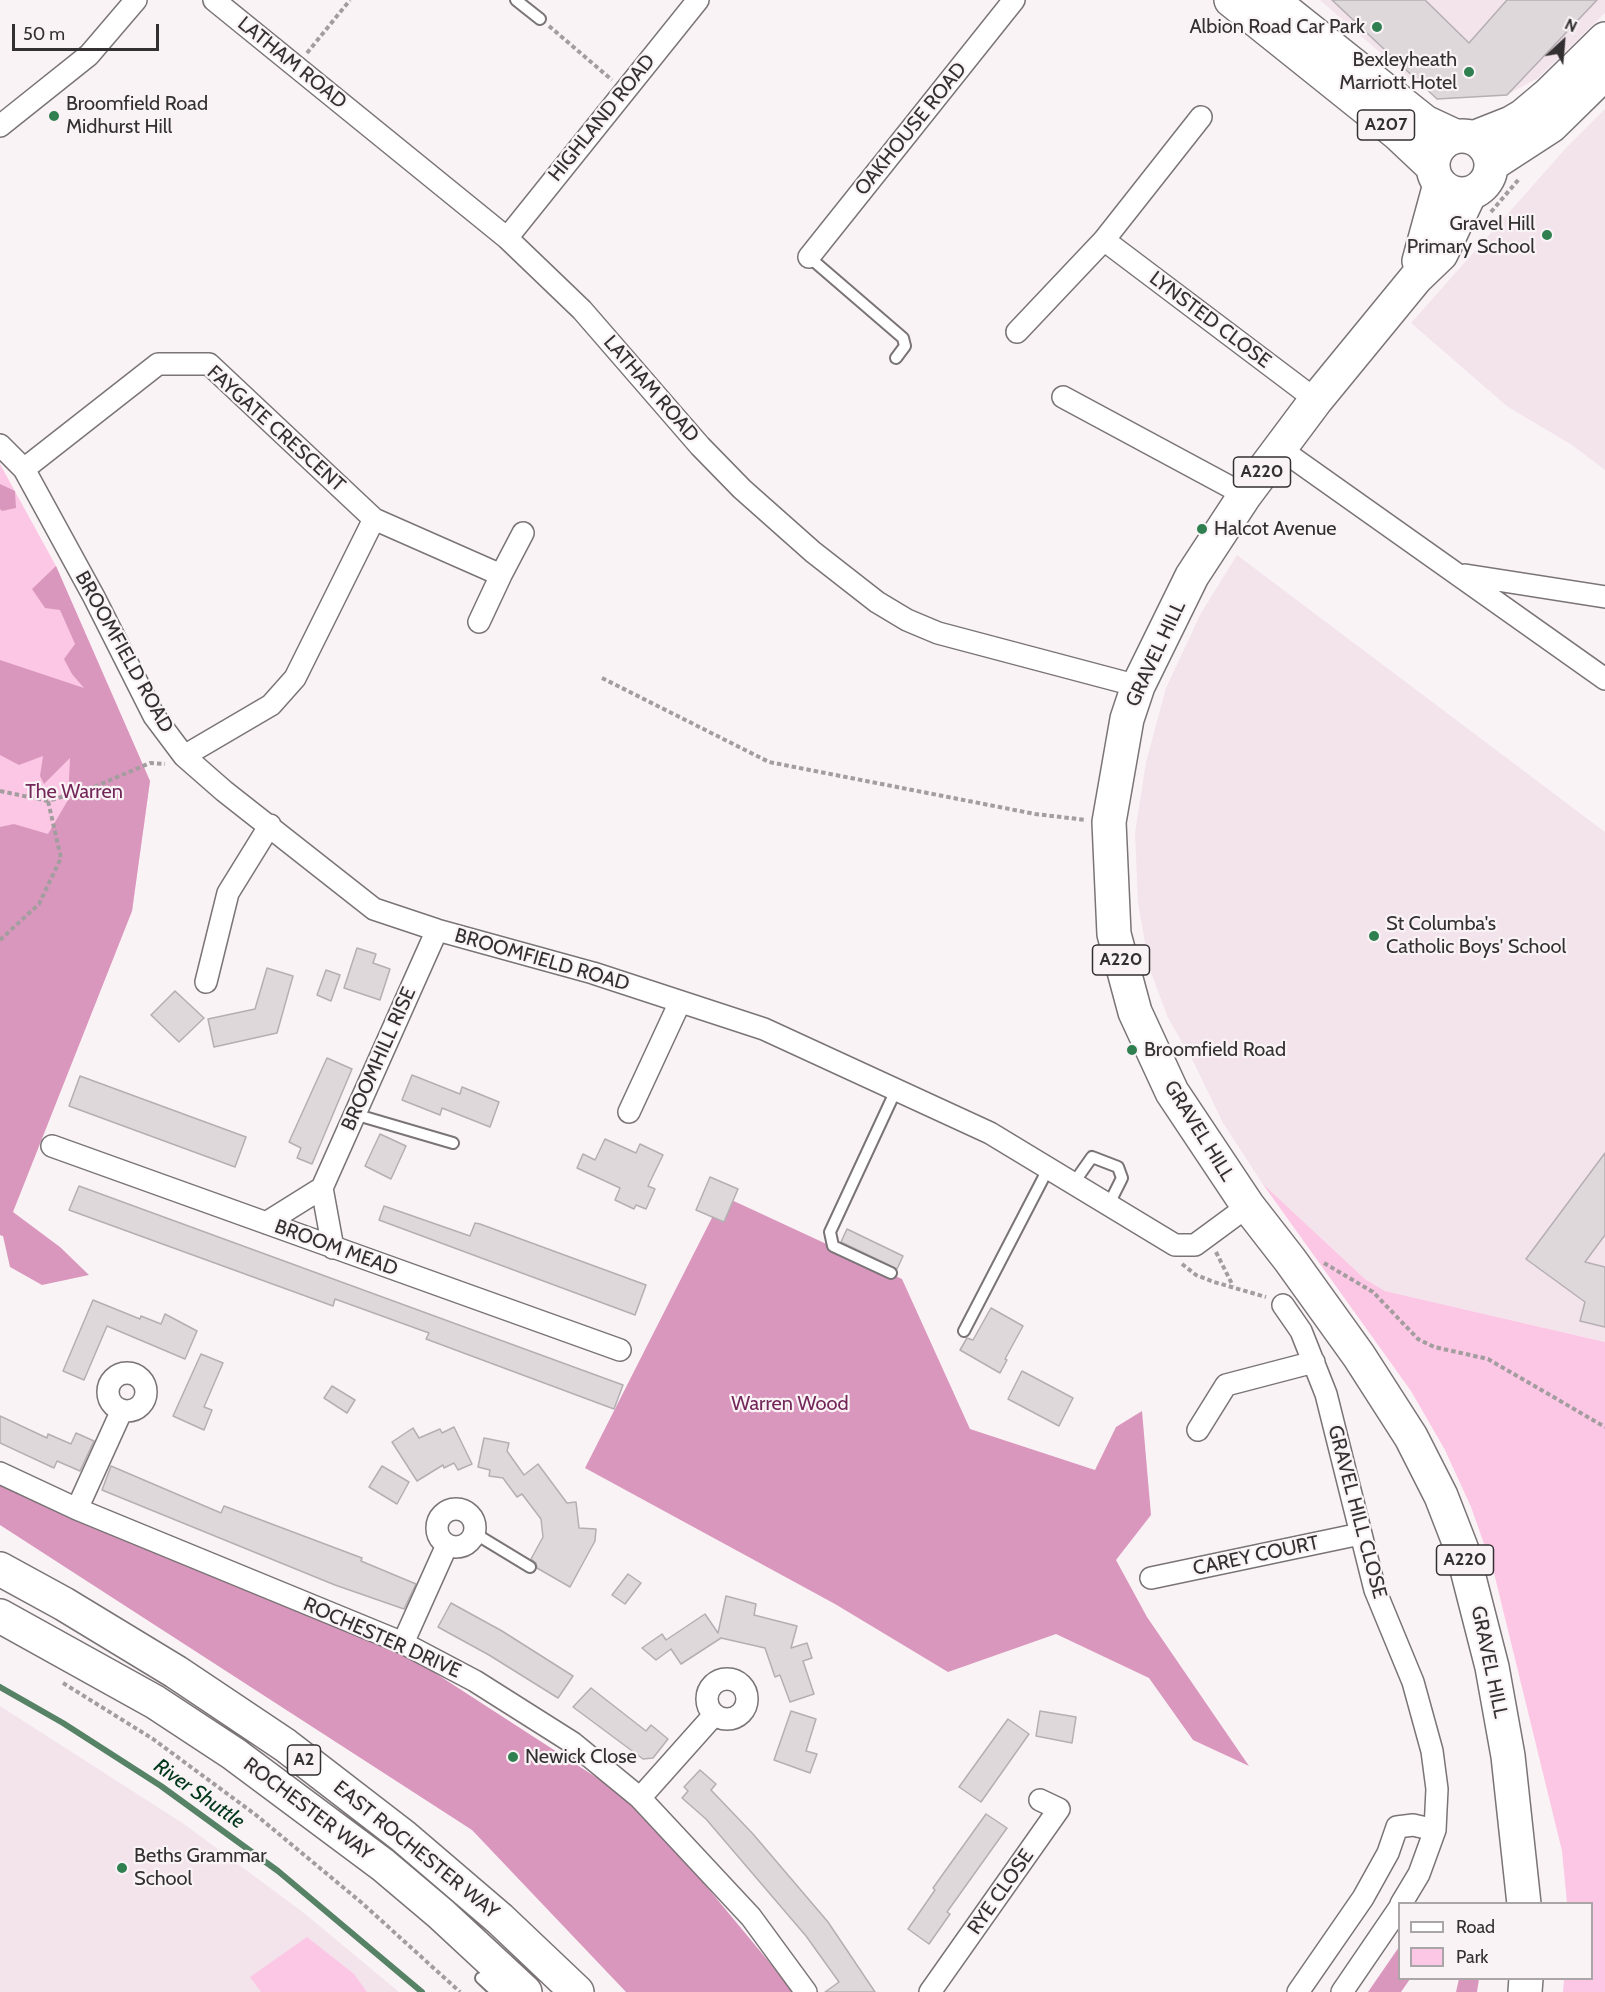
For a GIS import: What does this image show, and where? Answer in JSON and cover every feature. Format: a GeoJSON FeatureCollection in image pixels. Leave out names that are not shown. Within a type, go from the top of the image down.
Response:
{"type":"FeatureCollection","features":[{"type":"Feature","properties":{"kind":"main road","name":"A207"},"geometry":{"type":"LineString","coordinates":[[1231,0],[1397,133],[1457,190]]}},
{"type":"Feature","properties":{"kind":"main road","name":"A207"},"geometry":{"type":"LineString","coordinates":[[1272,0],[1425,122],[1464,137]]}},
{"type":"Feature","properties":{"kind":"main road"},"geometry":{"type":"LineString","coordinates":[[1464,137],[1486,148],[1491,165],[1487,179],[1457,190],[1434,154],[1439,146],[1464,137],[1511,123],[1523,116],[1548,95],[1605,39]]}},
{"type":"Feature","properties":{"kind":"main road"},"geometry":{"type":"LineString","coordinates":[[1491,165],[1551,126],[1605,73]]}},
{"type":"Feature","properties":{"kind":"main road","name":"GRAVEL HILL"},"geometry":{"type":"LineString","coordinates":[[1457,190],[1441,254],[1416,278],[1316,400],[1245,495],[1192,576],[1138,686],[1127,718],[1109,822],[1114,934],[1135,1012],[1172,1092],[1248,1206],[1359,1356],[1411,1437],[1441,1496],[1462,1550],[1492,1667],[1508,1755],[1524,1902]]}},
{"type":"Feature","properties":{"kind":"main road","name":"EAST ROCHESTER WAY"},"geometry":{"type":"LineString","coordinates":[[0,1569],[64,1604],[176,1672],[285,1745],[403,1836],[500,1919],[578,1992]]}},
{"type":"Feature","properties":{"kind":"main road","name":"A2"},"geometry":{"type":"LineString","coordinates":[[0,1616],[64,1667]]}},
{"type":"Feature","properties":{"kind":"main road"},"geometry":{"type":"LineString","coordinates":[[64,1667],[284,1812],[385,1891],[483,1989]]}},
{"type":"Feature","properties":{"kind":"main road","name":"ROCHESTER WAY"},"geometry":{"type":"LineString","coordinates":[[64,1667],[155,1701],[310,1809],[441,1914],[525,1992]]}},
{"type":"Feature","properties":{"kind":"street"},"geometry":{"type":"LineString","coordinates":[[0,126],[89,55],[136,0]]}},
{"type":"Feature","properties":{"kind":"street","name":"LATHAM ROAD"},"geometry":{"type":"LineString","coordinates":[[213,0],[507,238],[582,310],[700,446],[742,489],[813,552],[877,602],[907,620],[938,633],[1138,686]]}},
{"type":"Feature","properties":{"kind":"street","name":"HIGHLAND ROAD"},"geometry":{"type":"LineString","coordinates":[[507,238],[698,0]]}},
{"type":"Feature","properties":{"kind":"street","name":"OAKHOUSE ROAD"},"geometry":{"type":"LineString","coordinates":[[809,257],[1014,0]]}},
{"type":"Feature","properties":{"kind":"street"},"geometry":{"type":"LineString","coordinates":[[1017,332],[1104,240],[1201,117]]}},
{"type":"Feature","properties":{"kind":"street","name":"LYNSTED CLOSE"},"geometry":{"type":"LineString","coordinates":[[1104,240],[1316,400]]}},
{"type":"Feature","properties":{"kind":"street","name":"FAYGATE CRESCENT"},"geometry":{"type":"LineString","coordinates":[[24,469],[158,364],[209,364],[374,519],[501,575]]}},
{"type":"Feature","properties":{"kind":"street"},"geometry":{"type":"LineString","coordinates":[[1063,397],[1245,495]]}},
{"type":"Feature","properties":{"kind":"street","name":"BROOMFIELD ROAD"},"geometry":{"type":"LineString","coordinates":[[0,445],[24,469],[94,597],[178,760],[270,825],[374,909],[437,930],[593,973],[764,1029],[990,1133],[1175,1245],[1195,1245],[1248,1206]]}},
{"type":"Feature","properties":{"kind":"street"},"geometry":{"type":"LineString","coordinates":[[1279,448],[1603,673]]}},
{"type":"Feature","properties":{"kind":"street"},"geometry":{"type":"LineString","coordinates":[[178,760],[271,705],[294,678],[374,519]]}},
{"type":"Feature","properties":{"kind":"street"},"geometry":{"type":"LineString","coordinates":[[479,622],[523,532]]}},
{"type":"Feature","properties":{"kind":"street"},"geometry":{"type":"LineString","coordinates":[[1461,575],[1605,597]]}},
{"type":"Feature","properties":{"kind":"street"},"geometry":{"type":"LineString","coordinates":[[206,982],[228,893],[270,825]]}},
{"type":"Feature","properties":{"kind":"street","name":"BROOMHILL RISE"},"geometry":{"type":"LineString","coordinates":[[322,1188],[437,930]]}},
{"type":"Feature","properties":{"kind":"street"},"geometry":{"type":"LineString","coordinates":[[629,1112],[680,1002]]}},
{"type":"Feature","properties":{"kind":"street","name":"BROOM MEAD"},"geometry":{"type":"LineString","coordinates":[[52,1146],[620,1350]]}},
{"type":"Feature","properties":{"kind":"street"},"geometry":{"type":"LineString","coordinates":[[266,1223],[322,1188],[333,1248]]}},
{"type":"Feature","properties":{"kind":"street","name":"GRAVEL HILL CLOSE"},"geometry":{"type":"LineString","coordinates":[[1283,1305],[1301,1331],[1326,1394],[1375,1590],[1413,1682],[1432,1751],[1437,1790],[1435,1830],[1419,1874],[1403,1902]]}},
{"type":"Feature","properties":{"kind":"street"},"geometry":{"type":"LineString","coordinates":[[1198,1430],[1226,1385],[1314,1362]]}},
{"type":"Feature","properties":{"kind":"street"},"geometry":{"type":"LineString","coordinates":[[76,1509],[122,1410]]}},
{"type":"Feature","properties":{"kind":"street","name":"ROCHESTER DRIVE"},"geometry":{"type":"LineString","coordinates":[[0,1473],[76,1509],[403,1643],[475,1681],[573,1743],[640,1798],[751,1917],[806,1992]]}},
{"type":"Feature","properties":{"kind":"street"},"geometry":{"type":"LineString","coordinates":[[448,1511],[466,1512],[473,1521],[474,1533],[463,1545],[447,1545],[439,1536],[437,1524],[443,1514],[448,1511]]}},
{"type":"Feature","properties":{"kind":"street","name":"CAREY COURT"},"geometry":{"type":"LineString","coordinates":[[1151,1578],[1360,1534]]}},
{"type":"Feature","properties":{"kind":"street"},"geometry":{"type":"LineString","coordinates":[[403,1643],[447,1545]]}},
{"type":"Feature","properties":{"kind":"street"},"geometry":{"type":"LineString","coordinates":[[640,1798],[714,1715]]}},
{"type":"Feature","properties":{"kind":"street","name":"RYE CLOSE"},"geometry":{"type":"LineString","coordinates":[[930,1992],[1059,1809],[1040,1800]]}},
{"type":"Feature","properties":{"kind":"street"},"geometry":{"type":"LineString","coordinates":[[1298,1992],[1363,1898],[1388,1853],[1397,1827],[1413,1825],[1435,1830]]}},
{"type":"Feature","properties":{"kind":"street","name":"GRAVEL HILL CLOSE"},"geometry":{"type":"LineString","coordinates":[[1341,1992],[1398,1911]]}},
{"type":"Feature","properties":{"kind":"lane"},"geometry":{"type":"LineString","coordinates":[[516,0],[540,19]]}},
{"type":"Feature","properties":{"kind":"lane"},"geometry":{"type":"LineString","coordinates":[[809,257],[903,338],[905,346],[896,358]]}},
{"type":"Feature","properties":{"kind":"lane"},"geometry":{"type":"LineString","coordinates":[[891,1273],[834,1246],[830,1232],[896,1090]]}},
{"type":"Feature","properties":{"kind":"lane"},"geometry":{"type":"LineString","coordinates":[[354,1114],[453,1143]]}},
{"type":"Feature","properties":{"kind":"lane"},"geometry":{"type":"LineString","coordinates":[[1073,1184],[1092,1157],[1118,1167],[1122,1178],[1108,1206]]}},
{"type":"Feature","properties":{"kind":"lane"},"geometry":{"type":"LineString","coordinates":[[964,1331],[1048,1169]]}},
{"type":"Feature","properties":{"kind":"lane"},"geometry":{"type":"LineString","coordinates":[[474,1533],[530,1567]]}},
{"type":"Feature","properties":{"kind":"path"},"geometry":{"type":"LineString","coordinates":[[297,66],[350,0]]}},
{"type":"Feature","properties":{"kind":"path"},"geometry":{"type":"LineString","coordinates":[[540,19],[624,90]]}},
{"type":"Feature","properties":{"kind":"path"},"geometry":{"type":"LineString","coordinates":[[1457,190],[1526,173]]}},
{"type":"Feature","properties":{"kind":"path"},"geometry":{"type":"LineString","coordinates":[[602,678],[769,762],[1035,814],[1109,822]]}},
{"type":"Feature","properties":{"kind":"path"},"geometry":{"type":"LineString","coordinates":[[0,791],[48,801],[94,787],[150,763],[178,760]]}},
{"type":"Feature","properties":{"kind":"path"},"geometry":{"type":"LineString","coordinates":[[0,940],[39,904],[61,858],[48,801]]}},
{"type":"Feature","properties":{"kind":"path"},"geometry":{"type":"LineString","coordinates":[[1216,1252],[1233,1287]]}},
{"type":"Feature","properties":{"kind":"path"},"geometry":{"type":"LineString","coordinates":[[1178,1262],[1196,1275],[1257,1293],[1283,1305]]}},
{"type":"Feature","properties":{"kind":"path"},"geometry":{"type":"LineString","coordinates":[[1318,1268],[1325,1262],[1374,1292],[1418,1339],[1434,1347],[1488,1359],[1605,1427]]}},
{"type":"Feature","properties":{"kind":"path"},"geometry":{"type":"LineString","coordinates":[[64,1667],[153,1739],[256,1815],[362,1903],[483,1989]]}},
{"type":"Feature","properties":{"kind":"shaded area","name":"Bexleyheath Marriott Hotel"},"geometry":{"type":"Polygon","coordinates":[[[1320,0],[1605,0],[1605,13],[1538,78],[1505,96],[1446,98],[1409,78],[1320,0]]]}},
{"type":"Feature","properties":{"kind":"shaded area","name":"Gravel Hill Primary School"},"geometry":{"type":"Polygon","coordinates":[[[1605,109],[1605,470],[1572,445],[1508,407],[1411,323],[1566,148],[1605,109]]]}},
{"type":"Feature","properties":{"kind":"shaded area","name":"St Columba's Catholic Boys' School"},"geometry":{"type":"Polygon","coordinates":[[[1237,555],[1605,832],[1605,1342],[1385,1291],[1365,1279],[1262,1183],[1223,1123],[1194,1063],[1168,1018],[1150,970],[1138,903],[1135,833],[1146,762],[1166,688],[1201,613],[1237,555]]]}},
{"type":"Feature","properties":{"kind":"shaded area","name":"Beths Grammar School"},"geometry":{"type":"Polygon","coordinates":[[[0,1706],[184,1824],[304,1913],[399,1992],[0,1992],[0,1706]]]}},
{"type":"Feature","properties":{"kind":"green space","name":"The Warren"},"geometry":{"type":"Polygon","coordinates":[[[0,464],[56,566],[150,781],[132,911],[3,1236],[0,1235],[0,464]]]}},
{"type":"Feature","properties":{"kind":"green space"},"geometry":{"type":"Polygon","coordinates":[[[0,484],[15,491],[16,508],[2,511],[0,509],[0,484]]]}},
{"type":"Feature","properties":{"kind":"green space","name":"The Warren"},"geometry":{"type":"Polygon","coordinates":[[[56,566],[150,781],[132,911],[13,1212],[60,1247],[89,1275],[42,1285],[10,1267],[3,1236],[0,1235],[0,827],[14,824],[48,834],[68,800],[70,758],[44,784],[40,776],[43,756],[19,765],[0,755],[0,660],[84,688],[72,674],[64,659],[75,644],[60,610],[45,608],[32,589],[56,566]]]}},
{"type":"Feature","properties":{"kind":"green space"},"geometry":{"type":"Polygon","coordinates":[[[1262,1183],[1365,1279],[1385,1291],[1605,1342],[1605,1992],[1563,1992],[1564,1980],[1593,1980],[1593,1902],[1567,1902],[1562,1851],[1493,1569],[1471,1507],[1445,1450],[1411,1391],[1262,1183]]]}},
{"type":"Feature","properties":{"kind":"green space","name":"Warren Wood"},"geometry":{"type":"Polygon","coordinates":[[[723,1196],[902,1279],[970,1429],[1095,1470],[1116,1427],[1142,1411],[1151,1515],[1116,1560],[1147,1617],[1249,1766],[1193,1740],[1149,1678],[1056,1634],[948,1672],[835,1604],[585,1468],[723,1196]]]}},
{"type":"Feature","properties":{"kind":"green space"},"geometry":{"type":"Polygon","coordinates":[[[0,1476],[398,1649],[639,1805],[794,1992],[626,1992],[472,1830],[0,1525],[0,1476]]]}},
{"type":"Feature","properties":{"kind":"green space"},"geometry":{"type":"Polygon","coordinates":[[[307,1937],[354,1974],[367,1992],[261,1992],[250,1977],[307,1937]]]}},
{"type":"Feature","properties":{"kind":"green space"},"geometry":{"type":"Polygon","coordinates":[[[1398,1948],[1398,1980],[1409,1980],[1401,1992],[1368,1992],[1398,1948]]]}},
{"type":"Feature","properties":{"kind":"green space"},"geometry":{"type":"Polygon","coordinates":[[[1459,1980],[1479,1980],[1477,1992],[1456,1992],[1459,1980]]]}},
{"type":"Feature","properties":{"kind":"building","name":"Bexleyheath Marriott Hotel"},"geometry":{"type":"Polygon","coordinates":[[[1332,0],[1425,0],[1469,43],[1507,0],[1597,0],[1507,95],[1437,99],[1332,0]]]}},
{"type":"Feature","properties":{"kind":"building"},"geometry":{"type":"Polygon","coordinates":[[[357,948],[376,954],[373,963],[390,969],[380,1000],[344,988],[357,948]]]}},
{"type":"Feature","properties":{"kind":"building"},"geometry":{"type":"Polygon","coordinates":[[[267,968],[293,976],[277,1033],[214,1047],[208,1019],[255,1009],[267,968]]]}},
{"type":"Feature","properties":{"kind":"building"},"geometry":{"type":"Polygon","coordinates":[[[326,970],[340,975],[331,1001],[317,995],[326,970]]]}},
{"type":"Feature","properties":{"kind":"building"},"geometry":{"type":"Polygon","coordinates":[[[175,991],[204,1018],[179,1042],[151,1015],[175,991]]]}},
{"type":"Feature","properties":{"kind":"building"},"geometry":{"type":"Polygon","coordinates":[[[327,1058],[352,1069],[312,1164],[297,1158],[301,1148],[289,1142],[327,1058]]]}},
{"type":"Feature","properties":{"kind":"building"},"geometry":{"type":"Polygon","coordinates":[[[412,1075],[460,1094],[462,1087],[499,1102],[490,1127],[442,1108],[440,1115],[402,1100],[412,1075]]]}},
{"type":"Feature","properties":{"kind":"building"},"geometry":{"type":"Polygon","coordinates":[[[80,1076],[246,1137],[235,1167],[69,1106],[80,1076]]]}},
{"type":"Feature","properties":{"kind":"building"},"geometry":{"type":"Polygon","coordinates":[[[380,1134],[406,1146],[391,1179],[365,1166],[380,1134]]]}},
{"type":"Feature","properties":{"kind":"building"},"geometry":{"type":"Polygon","coordinates":[[[605,1139],[636,1153],[640,1144],[663,1155],[648,1186],[655,1189],[646,1209],[636,1205],[634,1209],[615,1200],[620,1188],[577,1168],[583,1154],[595,1160],[605,1139]]]}},
{"type":"Feature","properties":{"kind":"building"},"geometry":{"type":"Polygon","coordinates":[[[1605,1153],[1605,1235],[1585,1262],[1605,1267],[1605,1327],[1580,1321],[1585,1302],[1526,1259],[1605,1153]]]}},
{"type":"Feature","properties":{"kind":"building"},"geometry":{"type":"Polygon","coordinates":[[[710,1177],[738,1189],[724,1222],[696,1210],[710,1177]]]}},
{"type":"Feature","properties":{"kind":"building"},"geometry":{"type":"Polygon","coordinates":[[[79,1186],[623,1385],[614,1409],[426,1339],[429,1333],[335,1299],[333,1306],[69,1210],[79,1186]]]}},
{"type":"Feature","properties":{"kind":"building"},"geometry":{"type":"Polygon","coordinates":[[[384,1206],[470,1236],[475,1223],[480,1224],[646,1285],[635,1315],[379,1220],[384,1206]]]}},
{"type":"Feature","properties":{"kind":"building"},"geometry":{"type":"Polygon","coordinates":[[[847,1229],[903,1256],[897,1269],[841,1242],[847,1229]]]}},
{"type":"Feature","properties":{"kind":"building"},"geometry":{"type":"Polygon","coordinates":[[[93,1300],[140,1319],[141,1316],[161,1324],[165,1314],[197,1331],[185,1359],[107,1326],[84,1380],[63,1371],[93,1300]]]}},
{"type":"Feature","properties":{"kind":"building"},"geometry":{"type":"Polygon","coordinates":[[[991,1308],[1023,1326],[1000,1373],[960,1350],[967,1338],[973,1340],[991,1308]]]}},
{"type":"Feature","properties":{"kind":"building"},"geometry":{"type":"Polygon","coordinates":[[[201,1354],[223,1363],[204,1407],[212,1410],[204,1430],[173,1416],[201,1354]]]}},
{"type":"Feature","properties":{"kind":"building"},"geometry":{"type":"Polygon","coordinates":[[[1022,1371],[1073,1398],[1059,1426],[1008,1399],[1022,1371]]]}},
{"type":"Feature","properties":{"kind":"building"},"geometry":{"type":"Polygon","coordinates":[[[332,1386],[355,1400],[347,1413],[324,1398],[332,1386]]]}},
{"type":"Feature","properties":{"kind":"building"},"geometry":{"type":"Polygon","coordinates":[[[0,1416],[47,1438],[48,1434],[71,1444],[76,1433],[94,1441],[80,1471],[57,1461],[54,1468],[0,1443],[0,1416]]]}},
{"type":"Feature","properties":{"kind":"building"},"geometry":{"type":"Polygon","coordinates":[[[454,1427],[472,1464],[458,1470],[454,1463],[444,1468],[443,1465],[417,1481],[392,1442],[413,1428],[419,1438],[440,1429],[442,1433],[454,1427]]]}},
{"type":"Feature","properties":{"kind":"building"},"geometry":{"type":"Polygon","coordinates":[[[484,1438],[509,1443],[507,1451],[524,1475],[538,1464],[567,1503],[576,1502],[579,1528],[596,1529],[595,1541],[570,1587],[537,1568],[536,1563],[531,1559],[543,1537],[541,1519],[522,1494],[517,1497],[503,1478],[489,1476],[490,1470],[478,1467],[484,1438]]]}},
{"type":"Feature","properties":{"kind":"building"},"geometry":{"type":"Polygon","coordinates":[[[111,1466],[221,1513],[224,1506],[362,1558],[361,1561],[416,1584],[404,1609],[335,1585],[102,1490],[111,1466]]]}},
{"type":"Feature","properties":{"kind":"building"},"geometry":{"type":"Polygon","coordinates":[[[382,1466],[409,1482],[397,1504],[369,1487],[382,1466]]]}},
{"type":"Feature","properties":{"kind":"building"},"geometry":{"type":"Polygon","coordinates":[[[628,1574],[641,1583],[625,1604],[612,1595],[628,1574]]]}},
{"type":"Feature","properties":{"kind":"building"},"geometry":{"type":"Polygon","coordinates":[[[726,1596],[756,1604],[754,1615],[797,1626],[791,1648],[807,1643],[812,1658],[803,1661],[814,1694],[790,1702],[780,1675],[775,1677],[765,1648],[721,1638],[681,1664],[671,1649],[656,1660],[642,1648],[662,1634],[666,1640],[705,1614],[718,1633],[726,1596]]]}},
{"type":"Feature","properties":{"kind":"building"},"geometry":{"type":"Polygon","coordinates":[[[451,1603],[502,1631],[573,1676],[558,1698],[489,1655],[438,1627],[451,1603]]]}},
{"type":"Feature","properties":{"kind":"building"},"geometry":{"type":"Polygon","coordinates":[[[591,1688],[646,1731],[651,1725],[668,1739],[653,1758],[643,1759],[573,1707],[591,1688]]]}},
{"type":"Feature","properties":{"kind":"building"},"geometry":{"type":"Polygon","coordinates":[[[791,1711],[816,1719],[806,1751],[817,1754],[810,1773],[774,1760],[791,1711]]]}},
{"type":"Feature","properties":{"kind":"building"},"geometry":{"type":"Polygon","coordinates":[[[1040,1711],[1076,1717],[1072,1743],[1036,1736],[1040,1711]]]}},
{"type":"Feature","properties":{"kind":"building"},"geometry":{"type":"Polygon","coordinates":[[[1008,1719],[1029,1734],[981,1802],[959,1787],[1008,1719]]]}},
{"type":"Feature","properties":{"kind":"building"},"geometry":{"type":"Polygon","coordinates":[[[700,1770],[716,1784],[711,1790],[753,1834],[828,1922],[875,1992],[825,1992],[839,1982],[806,1936],[706,1819],[682,1798],[688,1791],[684,1787],[700,1770]]]}},
{"type":"Feature","properties":{"kind":"building"},"geometry":{"type":"Polygon","coordinates":[[[986,1814],[1007,1828],[947,1912],[950,1914],[929,1944],[908,1929],[935,1890],[933,1888],[986,1814]]]}},
{"type":"Feature","properties":{"kind":"waterway","name":"River Shuttle"},"geometry":{"type":"LineString","coordinates":[[0,1687],[63,1723],[161,1786],[278,1871],[422,1992]]}},
{"type":"Feature","properties":{"kind":"place","name":"Albion Road Car Park"},"geometry":{"type":"Point","coordinates":[1377,27]}},
{"type":"Feature","properties":{"kind":"place","name":"Bexleyheath Marriott Hotel"},"geometry":{"type":"Point","coordinates":[1469,72]}},
{"type":"Feature","properties":{"kind":"place","name":"Broomfield Road Midhurst Hill"},"geometry":{"type":"Point","coordinates":[54,116]}},
{"type":"Feature","properties":{"kind":"place","name":"Gravel Hill Primary School"},"geometry":{"type":"Point","coordinates":[1547,235]}},
{"type":"Feature","properties":{"kind":"place","name":"Halcot Avenue"},"geometry":{"type":"Point","coordinates":[1202,529]}},
{"type":"Feature","properties":{"kind":"place","name":"St Columba's Catholic Boys' School"},"geometry":{"type":"Point","coordinates":[1374,936]}},
{"type":"Feature","properties":{"kind":"place","name":"Broomfield Road"},"geometry":{"type":"Point","coordinates":[1132,1050]}},
{"type":"Feature","properties":{"kind":"place","name":"Newick Close"},"geometry":{"type":"Point","coordinates":[513,1757]}},
{"type":"Feature","properties":{"kind":"place","name":"Beths Grammar School"},"geometry":{"type":"Point","coordinates":[122,1868]}}]}
